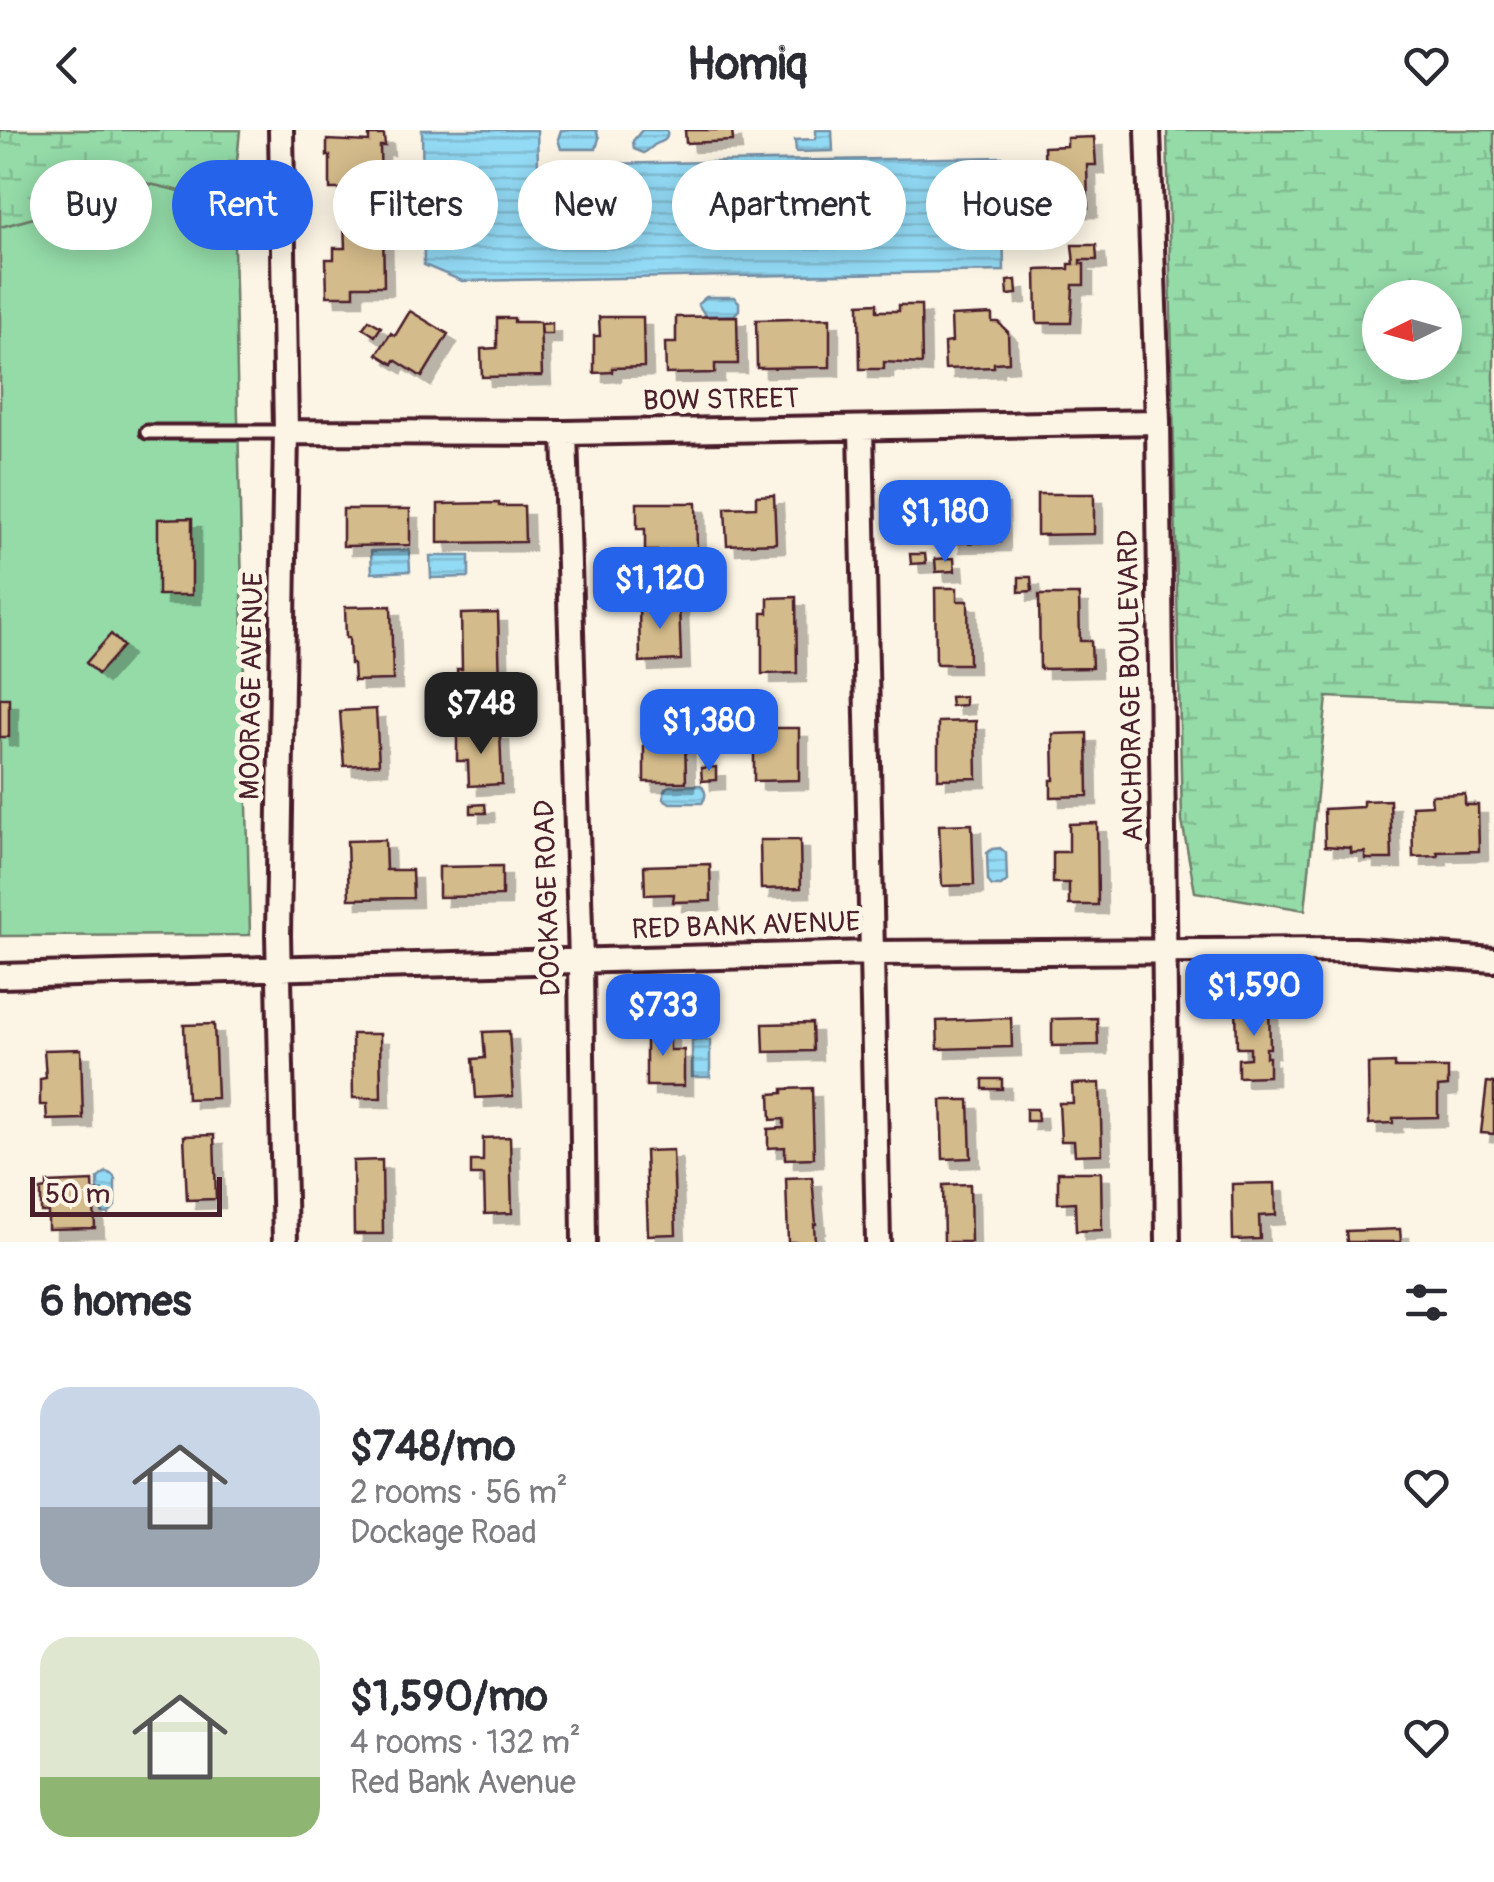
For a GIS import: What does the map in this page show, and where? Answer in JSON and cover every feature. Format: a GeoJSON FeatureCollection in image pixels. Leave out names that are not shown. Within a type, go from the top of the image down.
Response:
{"type":"FeatureCollection","features":[{"type":"Feature","properties":{"kind":"street","name":"MOORAGE AVENUE"},"geometry":{"type":"LineString","coordinates":[[281,130],[286,432],[279,970],[285,1242]]}},
{"type":"Feature","properties":{"kind":"street","name":"ANCHORAGE BOULEVARD"},"geometry":{"type":"LineString","coordinates":[[1148,130],[1158,422],[1168,1242]]}},
{"type":"Feature","properties":{"kind":"street","name":"BOW STREET"},"geometry":{"type":"LineString","coordinates":[[286,432],[565,433],[1158,422]]}},
{"type":"Feature","properties":{"kind":"street"},"geometry":{"type":"LineString","coordinates":[[861,428],[878,1242]]}},
{"type":"Feature","properties":{"kind":"street","name":"DOCKAGE ROAD"},"geometry":{"type":"LineString","coordinates":[[565,433],[584,1242]]}},
{"type":"Feature","properties":{"kind":"street","name":"RED BANK AVENUE"},"geometry":{"type":"LineString","coordinates":[[0,976],[871,952],[1355,950],[1494,960]]}},
{"type":"Feature","properties":{"kind":"lane"},"geometry":{"type":"LineString","coordinates":[[147,432],[286,432]]}},
{"type":"Feature","properties":{"kind":"green space"},"geometry":{"type":"Polygon","coordinates":[[[0,130],[240,130],[237,160],[172,160],[172,189],[152,184],[152,160],[30,160],[30,219],[0,227],[0,130]]]}},
{"type":"Feature","properties":{"kind":"green space"},"geometry":{"type":"Polygon","coordinates":[[[1167,130],[1494,130],[1494,705],[1327,697],[1305,910],[1195,892],[1182,821],[1167,130]]]}},
{"type":"Feature","properties":{"kind":"green space"},"geometry":{"type":"Polygon","coordinates":[[[152,184],[172,189],[172,250],[234,250],[250,935],[0,936],[0,227],[30,219],[30,250],[152,250],[152,184]]]}},
{"type":"Feature","properties":{"kind":"water"},"geometry":{"type":"Polygon","coordinates":[[[422,130],[537,130],[538,160],[518,160],[518,250],[652,250],[652,163],[672,163],[672,250],[906,250],[906,160],[828,160],[1002,157],[926,160],[926,250],[1004,250],[1004,271],[462,281],[424,265],[424,250],[498,250],[498,160],[422,160],[422,130]]]}},
{"type":"Feature","properties":{"kind":"water"},"geometry":{"type":"Polygon","coordinates":[[[561,130],[596,130],[596,149],[561,149],[561,130]]]}},
{"type":"Feature","properties":{"kind":"water"},"geometry":{"type":"Polygon","coordinates":[[[642,130],[667,130],[666,138],[644,153],[634,149],[633,141],[642,130]]]}},
{"type":"Feature","properties":{"kind":"water"},"geometry":{"type":"Polygon","coordinates":[[[816,130],[832,130],[833,151],[796,152],[795,140],[816,139],[816,130]]]}},
{"type":"Feature","properties":{"kind":"water"},"geometry":{"type":"Polygon","coordinates":[[[706,297],[734,297],[739,310],[734,315],[705,315],[698,304],[706,297]]]}},
{"type":"Feature","properties":{"kind":"water"},"geometry":{"type":"Polygon","coordinates":[[[409,550],[410,571],[372,573],[371,551],[409,550]]]}},
{"type":"Feature","properties":{"kind":"water"},"geometry":{"type":"Polygon","coordinates":[[[430,556],[469,556],[469,577],[431,578],[430,556]]]}},
{"type":"Feature","properties":{"kind":"water"},"geometry":{"type":"Polygon","coordinates":[[[701,785],[705,794],[702,803],[670,803],[664,799],[669,786],[701,785]]]}},
{"type":"Feature","properties":{"kind":"water"},"geometry":{"type":"Polygon","coordinates":[[[1000,848],[1006,853],[1007,881],[992,886],[988,881],[987,853],[1000,848]]]}},
{"type":"Feature","properties":{"kind":"water"},"geometry":{"type":"Polygon","coordinates":[[[692,1040],[710,1040],[710,1077],[692,1077],[692,1040]]]}},
{"type":"Feature","properties":{"kind":"water"},"geometry":{"type":"Polygon","coordinates":[[[106,1172],[115,1179],[115,1206],[108,1214],[98,1206],[98,1178],[106,1172]]]}},
{"type":"Feature","properties":{"kind":"building"},"geometry":{"type":"Polygon","coordinates":[[[685,130],[732,130],[733,141],[686,143],[685,130]]]}},
{"type":"Feature","properties":{"kind":"building"},"geometry":{"type":"Polygon","coordinates":[[[369,135],[384,135],[380,160],[333,160],[330,189],[327,140],[369,142],[369,135]]]}},
{"type":"Feature","properties":{"kind":"building"},"geometry":{"type":"Polygon","coordinates":[[[1094,137],[1096,165],[1087,165],[1087,160],[1044,160],[1044,147],[1067,146],[1067,138],[1094,137]]]}},
{"type":"Feature","properties":{"kind":"building"},"geometry":{"type":"Polygon","coordinates":[[[1087,245],[1096,245],[1097,260],[1080,260],[1084,264],[1084,285],[1073,285],[1071,323],[1037,323],[1036,270],[1069,269],[1069,264],[1074,264],[1073,250],[1087,250],[1087,245]]]}},
{"type":"Feature","properties":{"kind":"building"},"geometry":{"type":"Polygon","coordinates":[[[334,250],[383,250],[384,286],[354,286],[354,296],[327,296],[326,259],[334,259],[334,250]]]}},
{"type":"Feature","properties":{"kind":"building"},"geometry":{"type":"Polygon","coordinates":[[[1016,280],[1017,294],[1008,295],[1007,281],[1016,280]]]}},
{"type":"Feature","properties":{"kind":"building"},"geometry":{"type":"Polygon","coordinates":[[[877,303],[877,311],[921,305],[922,364],[884,362],[884,369],[860,369],[859,304],[877,303]]]}},
{"type":"Feature","properties":{"kind":"building"},"geometry":{"type":"Polygon","coordinates":[[[410,311],[448,334],[422,377],[377,354],[391,333],[395,336],[410,311]]]}},
{"type":"Feature","properties":{"kind":"building"},"geometry":{"type":"Polygon","coordinates":[[[992,314],[992,322],[998,322],[1008,332],[1009,362],[994,363],[994,367],[945,369],[944,343],[952,342],[951,316],[992,314]]]}},
{"type":"Feature","properties":{"kind":"building"},"geometry":{"type":"Polygon","coordinates":[[[737,316],[738,364],[715,364],[715,373],[666,374],[665,343],[676,343],[676,317],[737,316]]]}},
{"type":"Feature","properties":{"kind":"building"},"geometry":{"type":"Polygon","coordinates":[[[599,317],[643,317],[644,367],[594,373],[594,336],[600,336],[599,317]]]}},
{"type":"Feature","properties":{"kind":"building"},"geometry":{"type":"Polygon","coordinates":[[[497,318],[540,322],[542,376],[482,377],[481,349],[497,348],[497,318]]]}},
{"type":"Feature","properties":{"kind":"building"},"geometry":{"type":"Polygon","coordinates":[[[830,318],[830,367],[757,368],[756,320],[830,318]]]}},
{"type":"Feature","properties":{"kind":"building"},"geometry":{"type":"Polygon","coordinates":[[[369,320],[381,327],[375,336],[363,328],[369,320]]]}},
{"type":"Feature","properties":{"kind":"building"},"geometry":{"type":"Polygon","coordinates":[[[552,323],[552,334],[542,334],[541,324],[552,323]]]}},
{"type":"Feature","properties":{"kind":"building"},"geometry":{"type":"Polygon","coordinates":[[[1037,494],[1094,494],[1094,534],[1037,535],[1037,494]]]}},
{"type":"Feature","properties":{"kind":"building"},"geometry":{"type":"Polygon","coordinates":[[[774,495],[776,543],[727,545],[725,508],[756,507],[756,496],[774,495]]]}},
{"type":"Feature","properties":{"kind":"building"},"geometry":{"type":"Polygon","coordinates":[[[1000,495],[1001,542],[951,543],[950,504],[982,504],[982,496],[1000,495]]]}},
{"type":"Feature","properties":{"kind":"building"},"geometry":{"type":"Polygon","coordinates":[[[637,503],[696,503],[697,551],[645,551],[645,529],[637,529],[637,503]]]}},
{"type":"Feature","properties":{"kind":"building"},"geometry":{"type":"Polygon","coordinates":[[[438,504],[524,506],[525,542],[438,543],[438,504]]]}},
{"type":"Feature","properties":{"kind":"building"},"geometry":{"type":"Polygon","coordinates":[[[343,509],[410,509],[410,545],[343,546],[343,509]]]}},
{"type":"Feature","properties":{"kind":"building"},"geometry":{"type":"Polygon","coordinates":[[[192,518],[192,595],[158,595],[158,519],[192,518]]]}},
{"type":"Feature","properties":{"kind":"building"},"geometry":{"type":"Polygon","coordinates":[[[910,554],[925,554],[926,563],[911,564],[910,554]]]}},
{"type":"Feature","properties":{"kind":"building"},"geometry":{"type":"Polygon","coordinates":[[[954,558],[955,571],[936,572],[935,559],[954,558]]]}},
{"type":"Feature","properties":{"kind":"building"},"geometry":{"type":"Polygon","coordinates":[[[1019,577],[1031,577],[1032,591],[1019,592],[1019,577]]]}},
{"type":"Feature","properties":{"kind":"building"},"geometry":{"type":"Polygon","coordinates":[[[935,588],[957,588],[957,601],[968,601],[969,664],[936,664],[935,588]]]}},
{"type":"Feature","properties":{"kind":"building"},"geometry":{"type":"Polygon","coordinates":[[[1039,595],[1079,595],[1080,641],[1091,641],[1092,668],[1040,669],[1039,595]]]}},
{"type":"Feature","properties":{"kind":"building"},"geometry":{"type":"Polygon","coordinates":[[[796,597],[797,673],[762,674],[762,613],[768,613],[768,598],[796,597]]]}},
{"type":"Feature","properties":{"kind":"building"},"geometry":{"type":"Polygon","coordinates":[[[679,603],[681,660],[640,662],[639,604],[679,603]]]}},
{"type":"Feature","properties":{"kind":"building"},"geometry":{"type":"Polygon","coordinates":[[[391,606],[393,680],[354,681],[345,607],[391,606]]]}},
{"type":"Feature","properties":{"kind":"building"},"geometry":{"type":"Polygon","coordinates":[[[498,613],[500,685],[458,686],[457,669],[462,669],[461,614],[498,613]]]}},
{"type":"Feature","properties":{"kind":"building"},"geometry":{"type":"Polygon","coordinates":[[[111,634],[123,646],[98,674],[86,663],[111,634]]]}},
{"type":"Feature","properties":{"kind":"building"},"geometry":{"type":"Polygon","coordinates":[[[965,696],[965,705],[951,706],[950,697],[965,696]]]}},
{"type":"Feature","properties":{"kind":"building"},"geometry":{"type":"Polygon","coordinates":[[[0,698],[9,698],[9,737],[0,737],[0,698]]]}},
{"type":"Feature","properties":{"kind":"building"},"geometry":{"type":"Polygon","coordinates":[[[376,709],[379,764],[344,766],[340,711],[376,709]]]}},
{"type":"Feature","properties":{"kind":"building"},"geometry":{"type":"Polygon","coordinates":[[[976,721],[977,778],[938,779],[938,722],[976,721]]]}},
{"type":"Feature","properties":{"kind":"building"},"geometry":{"type":"Polygon","coordinates":[[[765,728],[799,728],[799,780],[754,781],[754,740],[765,740],[765,728]]]}},
{"type":"Feature","properties":{"kind":"building"},"geometry":{"type":"Polygon","coordinates":[[[644,729],[685,729],[686,782],[644,782],[644,729]]]}},
{"type":"Feature","properties":{"kind":"building"},"geometry":{"type":"Polygon","coordinates":[[[500,731],[502,784],[469,786],[468,761],[457,761],[457,732],[500,731]]]}},
{"type":"Feature","properties":{"kind":"building"},"geometry":{"type":"Polygon","coordinates":[[[1087,733],[1088,796],[1051,797],[1053,734],[1087,733]]]}},
{"type":"Feature","properties":{"kind":"building"},"geometry":{"type":"Polygon","coordinates":[[[716,767],[716,780],[702,781],[701,768],[716,767]]]}},
{"type":"Feature","properties":{"kind":"building"},"geometry":{"type":"Polygon","coordinates":[[[1465,794],[1465,805],[1478,805],[1479,851],[1413,857],[1412,806],[1432,805],[1431,795],[1465,794]]]}},
{"type":"Feature","properties":{"kind":"building"},"geometry":{"type":"Polygon","coordinates":[[[1390,800],[1392,859],[1365,859],[1365,852],[1351,853],[1351,848],[1325,846],[1324,809],[1363,807],[1363,801],[1390,800]]]}},
{"type":"Feature","properties":{"kind":"building"},"geometry":{"type":"Polygon","coordinates":[[[485,804],[486,813],[471,813],[471,805],[485,804]]]}},
{"type":"Feature","properties":{"kind":"building"},"geometry":{"type":"Polygon","coordinates":[[[1097,823],[1098,905],[1069,905],[1069,883],[1053,883],[1053,852],[1069,852],[1069,824],[1097,823]]]}},
{"type":"Feature","properties":{"kind":"building"},"geometry":{"type":"Polygon","coordinates":[[[972,824],[974,885],[942,886],[939,825],[972,824]]]}},
{"type":"Feature","properties":{"kind":"building"},"geometry":{"type":"Polygon","coordinates":[[[385,840],[386,870],[412,870],[413,898],[349,899],[347,841],[385,840]]]}},
{"type":"Feature","properties":{"kind":"building"},"geometry":{"type":"Polygon","coordinates":[[[760,840],[800,840],[801,888],[761,889],[760,840]]]}},
{"type":"Feature","properties":{"kind":"building"},"geometry":{"type":"Polygon","coordinates":[[[710,864],[711,901],[673,902],[674,894],[645,895],[644,866],[710,864]]]}},
{"type":"Feature","properties":{"kind":"building"},"geometry":{"type":"Polygon","coordinates":[[[502,866],[502,896],[439,897],[439,867],[502,866]]]}},
{"type":"Feature","properties":{"kind":"building"},"geometry":{"type":"Polygon","coordinates":[[[1236,1005],[1269,1005],[1269,1076],[1238,1077],[1238,1059],[1250,1058],[1250,1048],[1237,1048],[1236,1005]]]}},
{"type":"Feature","properties":{"kind":"building"},"geometry":{"type":"Polygon","coordinates":[[[1011,1018],[1012,1047],[938,1049],[937,1021],[1011,1018]]]}},
{"type":"Feature","properties":{"kind":"building"},"geometry":{"type":"Polygon","coordinates":[[[1097,1018],[1098,1045],[1052,1046],[1052,1019],[1097,1018]]]}},
{"type":"Feature","properties":{"kind":"building"},"geometry":{"type":"Polygon","coordinates":[[[812,1023],[813,1051],[764,1052],[763,1024],[812,1023]]]}},
{"type":"Feature","properties":{"kind":"building"},"geometry":{"type":"Polygon","coordinates":[[[214,1024],[217,1098],[187,1099],[184,1025],[214,1024]]]}},
{"type":"Feature","properties":{"kind":"building"},"geometry":{"type":"Polygon","coordinates":[[[646,1026],[670,1026],[670,1050],[684,1050],[684,1086],[646,1086],[646,1026]]]}},
{"type":"Feature","properties":{"kind":"building"},"geometry":{"type":"Polygon","coordinates":[[[509,1031],[513,1096],[476,1098],[473,1059],[485,1058],[483,1032],[509,1031]]]}},
{"type":"Feature","properties":{"kind":"building"},"geometry":{"type":"Polygon","coordinates":[[[352,1034],[380,1034],[381,1098],[353,1098],[352,1034]]]}},
{"type":"Feature","properties":{"kind":"building"},"geometry":{"type":"Polygon","coordinates":[[[81,1049],[83,1119],[47,1120],[46,1105],[40,1105],[40,1079],[46,1078],[44,1050],[81,1049]]]}},
{"type":"Feature","properties":{"kind":"building"},"geometry":{"type":"Polygon","coordinates":[[[1395,1063],[1395,1068],[1448,1068],[1448,1086],[1438,1087],[1438,1117],[1393,1118],[1393,1123],[1369,1124],[1368,1064],[1395,1063]]]}},
{"type":"Feature","properties":{"kind":"building"},"geometry":{"type":"Polygon","coordinates":[[[983,1079],[1002,1079],[1002,1089],[983,1089],[983,1079]]]}},
{"type":"Feature","properties":{"kind":"building"},"geometry":{"type":"Polygon","coordinates":[[[1487,1082],[1494,1083],[1494,1134],[1481,1133],[1487,1082]]]}},
{"type":"Feature","properties":{"kind":"building"},"geometry":{"type":"Polygon","coordinates":[[[1100,1083],[1102,1154],[1075,1155],[1074,1141],[1061,1141],[1059,1103],[1073,1103],[1072,1084],[1100,1083]]]}},
{"type":"Feature","properties":{"kind":"building"},"geometry":{"type":"Polygon","coordinates":[[[812,1088],[814,1158],[785,1159],[785,1147],[768,1148],[768,1129],[784,1128],[784,1119],[771,1120],[770,1094],[783,1093],[783,1089],[812,1088]]]}},
{"type":"Feature","properties":{"kind":"building"},"geometry":{"type":"Polygon","coordinates":[[[941,1100],[969,1100],[971,1158],[943,1159],[941,1100]]]}},
{"type":"Feature","properties":{"kind":"building"},"geometry":{"type":"Polygon","coordinates":[[[1026,1109],[1037,1109],[1038,1121],[1026,1121],[1026,1109]]]}},
{"type":"Feature","properties":{"kind":"building"},"geometry":{"type":"Polygon","coordinates":[[[214,1135],[216,1199],[187,1200],[184,1136],[214,1135]]]}},
{"type":"Feature","properties":{"kind":"building"},"geometry":{"type":"Polygon","coordinates":[[[510,1137],[512,1213],[485,1214],[484,1175],[471,1175],[471,1161],[483,1161],[483,1138],[510,1137]]]}},
{"type":"Feature","properties":{"kind":"building"},"geometry":{"type":"Polygon","coordinates":[[[673,1150],[676,1234],[648,1235],[645,1151],[673,1150]]]}},
{"type":"Feature","properties":{"kind":"building"},"geometry":{"type":"Polygon","coordinates":[[[382,1160],[383,1234],[354,1234],[353,1161],[382,1160]]]}},
{"type":"Feature","properties":{"kind":"building"},"geometry":{"type":"Polygon","coordinates":[[[1058,1172],[1101,1172],[1102,1230],[1076,1231],[1075,1202],[1058,1203],[1058,1172]]]}},
{"type":"Feature","properties":{"kind":"building"},"geometry":{"type":"Polygon","coordinates":[[[812,1177],[815,1242],[788,1242],[786,1178],[812,1177]]]}},
{"type":"Feature","properties":{"kind":"building"},"geometry":{"type":"Polygon","coordinates":[[[93,1181],[95,1228],[48,1229],[48,1212],[41,1212],[41,1190],[47,1189],[47,1183],[93,1181]]]}},
{"type":"Feature","properties":{"kind":"building"},"geometry":{"type":"Polygon","coordinates":[[[1275,1183],[1276,1215],[1259,1216],[1260,1239],[1233,1240],[1232,1184],[1275,1183]]]}},
{"type":"Feature","properties":{"kind":"building"},"geometry":{"type":"Polygon","coordinates":[[[970,1184],[971,1242],[944,1242],[943,1185],[970,1184]]]}},
{"type":"Feature","properties":{"kind":"building"},"geometry":{"type":"Polygon","coordinates":[[[1400,1229],[1401,1242],[1347,1242],[1346,1231],[1400,1229]]]}}]}
